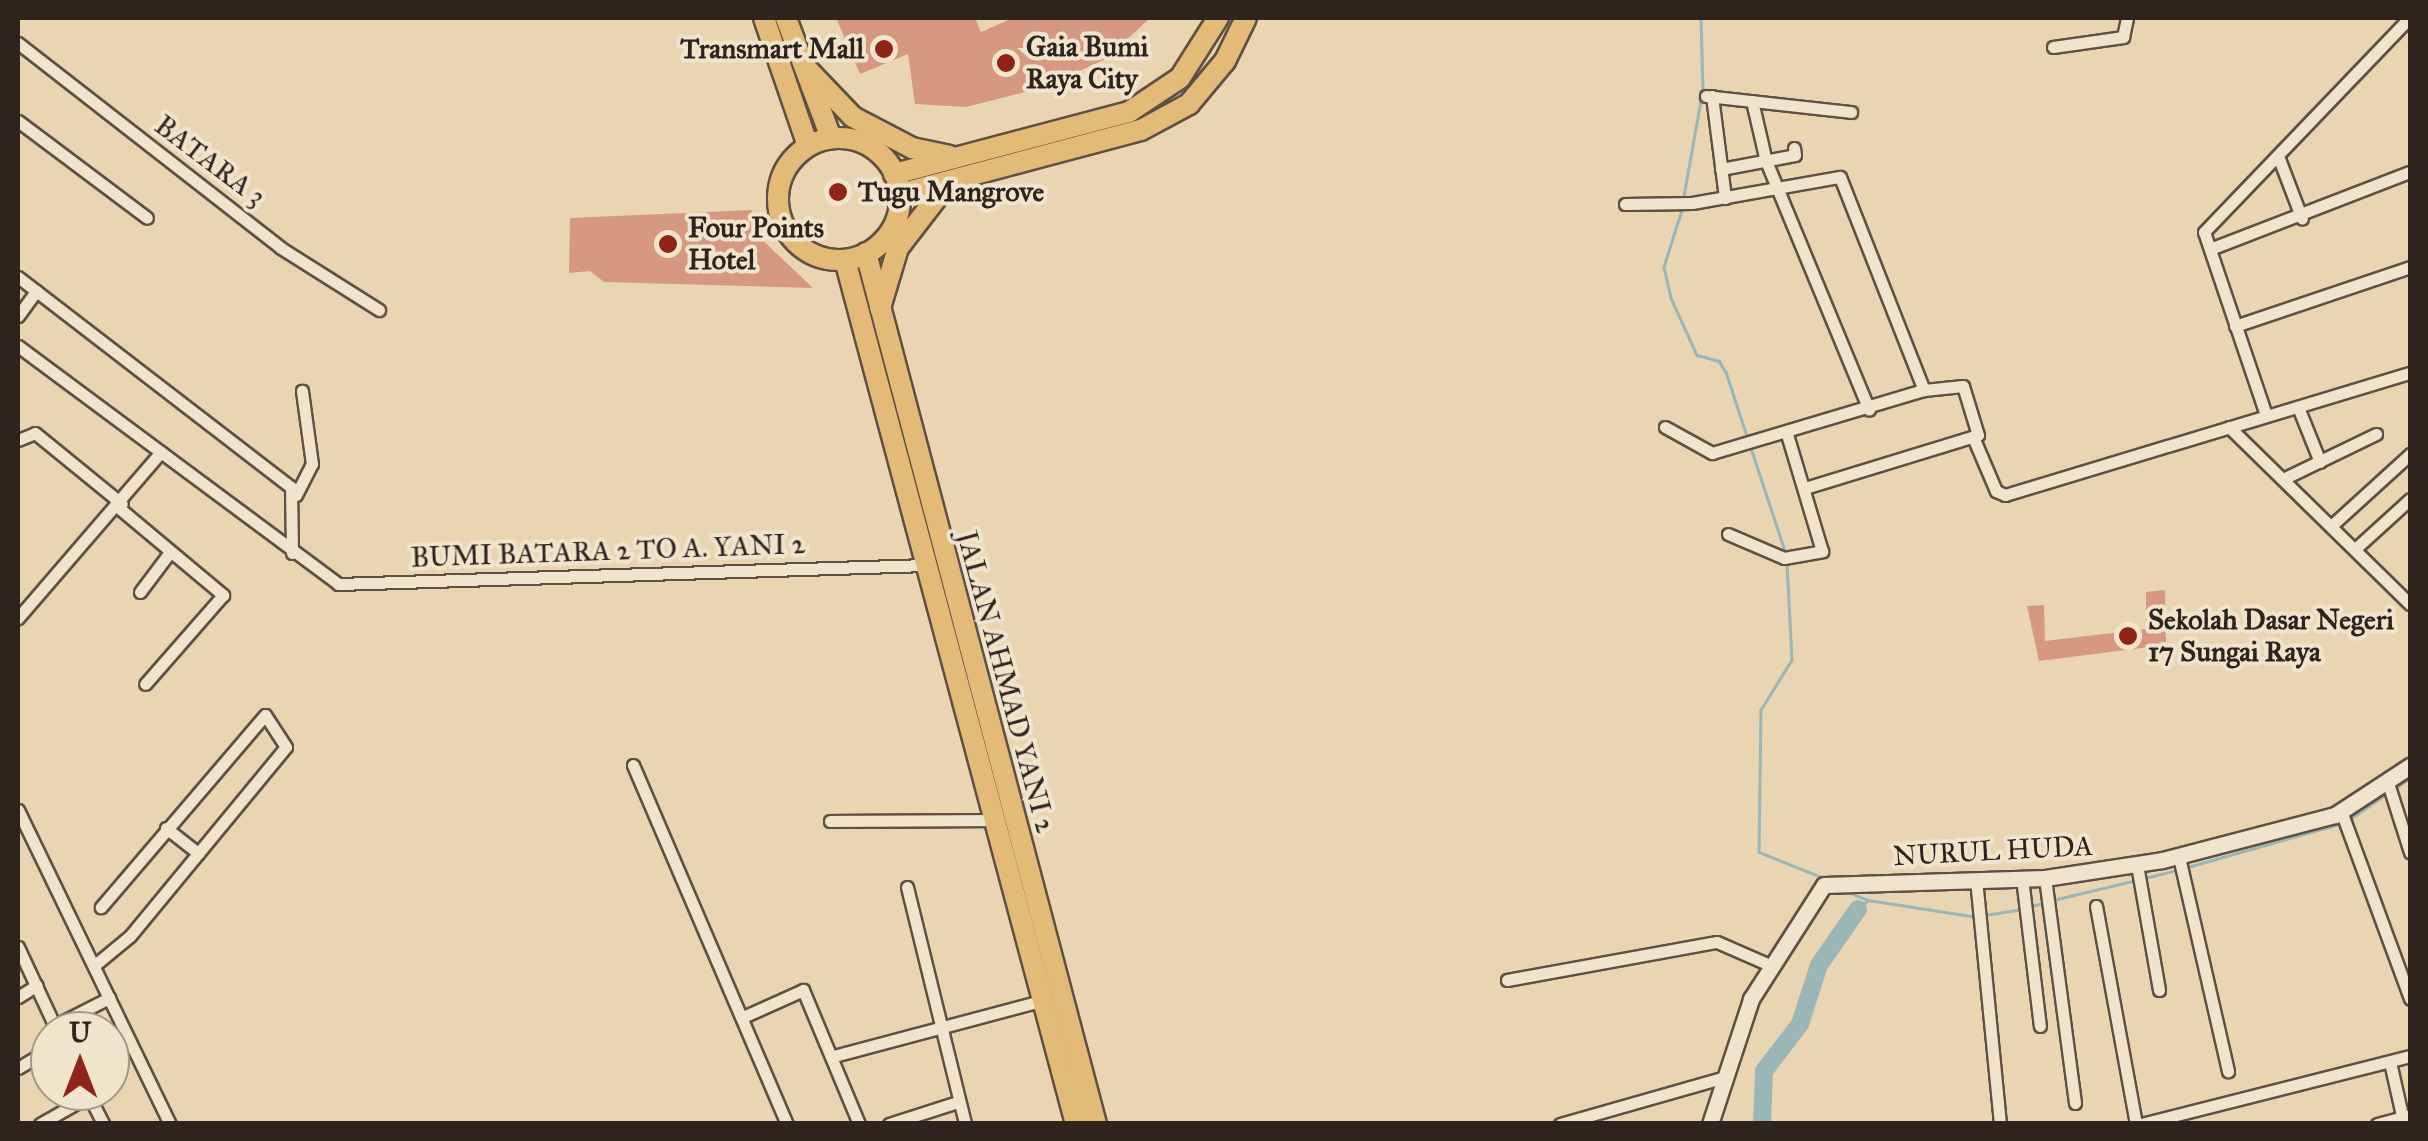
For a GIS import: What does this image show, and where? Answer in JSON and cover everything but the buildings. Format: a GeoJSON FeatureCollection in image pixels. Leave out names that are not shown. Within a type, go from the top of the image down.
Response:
{"type":"FeatureCollection","features":[{"type":"Feature","properties":{"kind":"highway"},"geometry":{"type":"LineString","coordinates":[[764,18],[808,146]]}},
{"type":"Feature","properties":{"kind":"highway"},"geometry":{"type":"LineString","coordinates":[[786,18],[830,138]]}},
{"type":"Feature","properties":{"kind":"highway"},"geometry":{"type":"LineString","coordinates":[[897,184],[1152,101],[1180,78],[1218,18]]}},
{"type":"Feature","properties":{"kind":"highway"},"geometry":{"type":"LineString","coordinates":[[806,68],[853,117],[956,167],[1141,130],[1169,116],[1226,62],[1246,18]]}},
{"type":"Feature","properties":{"kind":"highway"},"geometry":{"type":"LineString","coordinates":[[830,138],[874,148],[897,184],[895,224],[866,253],[844,260],[802,248],[783,224],[781,180],[808,146],[830,138]]}},
{"type":"Feature","properties":{"kind":"highway"},"geometry":{"type":"LineString","coordinates":[[879,312],[906,233],[956,167]]}},
{"type":"Feature","properties":{"kind":"highway","name":"JALAN AHMAD YANI 2"},"geometry":{"type":"LineString","coordinates":[[866,253],[1096,1124]]}},
{"type":"Feature","properties":{"kind":"highway","name":"JALAN AHMAD YANI 2"},"geometry":{"type":"LineString","coordinates":[[844,260],[1076,1124]]}},
{"type":"Feature","properties":{"kind":"street"},"geometry":{"type":"LineString","coordinates":[[2053,47],[2123,37],[2127,18]]}},
{"type":"Feature","properties":{"kind":"street"},"geometry":{"type":"LineString","coordinates":[[2266,415],[2204,232],[2409,18]]}},
{"type":"Feature","properties":{"kind":"street","name":"BATARA 3"},"geometry":{"type":"LineString","coordinates":[[18,43],[281,248],[379,310]]}},
{"type":"Feature","properties":{"kind":"street"},"geometry":{"type":"LineString","coordinates":[[1725,198],[1709,96],[1851,112]]}},
{"type":"Feature","properties":{"kind":"street"},"geometry":{"type":"LineString","coordinates":[[1752,101],[1766,161],[1868,410]]}},
{"type":"Feature","properties":{"kind":"street"},"geometry":{"type":"LineString","coordinates":[[18,121],[147,218]]}},
{"type":"Feature","properties":{"kind":"street"},"geometry":{"type":"LineString","coordinates":[[1721,169],[1795,155],[1794,148]]}},
{"type":"Feature","properties":{"kind":"street"},"geometry":{"type":"LineString","coordinates":[[2278,156],[2302,219]]}},
{"type":"Feature","properties":{"kind":"street"},"geometry":{"type":"LineString","coordinates":[[2210,249],[2302,219],[2410,172]]}},
{"type":"Feature","properties":{"kind":"street"},"geometry":{"type":"LineString","coordinates":[[1624,204],[1683,204],[1840,177],[1924,390]]}},
{"type":"Feature","properties":{"kind":"street"},"geometry":{"type":"LineString","coordinates":[[2235,326],[2410,266]]}},
{"type":"Feature","properties":{"kind":"street"},"geometry":{"type":"LineString","coordinates":[[18,277],[296,495]]}},
{"type":"Feature","properties":{"kind":"street"},"geometry":{"type":"LineString","coordinates":[[18,316],[36,292]]}},
{"type":"Feature","properties":{"kind":"street","name":"BUMI BATARA 2 TO A. YANI 2"},"geometry":{"type":"LineString","coordinates":[[18,346],[295,556],[338,584],[926,564]]}},
{"type":"Feature","properties":{"kind":"street"},"geometry":{"type":"LineString","coordinates":[[1973,437],[1996,492],[2005,495],[2410,373]]}},
{"type":"Feature","properties":{"kind":"street"},"geometry":{"type":"LineString","coordinates":[[1665,426],[1708,452],[1749,445],[1924,390],[1963,386],[1978,429],[1973,437],[1805,488]]}},
{"type":"Feature","properties":{"kind":"street"},"geometry":{"type":"LineString","coordinates":[[295,556],[296,495],[312,464],[302,391]]}},
{"type":"Feature","properties":{"kind":"street"},"geometry":{"type":"LineString","coordinates":[[2298,407],[2320,462]]}},
{"type":"Feature","properties":{"kind":"street"},"geometry":{"type":"LineString","coordinates":[[2228,426],[2287,477],[2331,526],[2407,595]]}},
{"type":"Feature","properties":{"kind":"street"},"geometry":{"type":"LineString","coordinates":[[18,440],[35,433],[223,594],[145,684]]}},
{"type":"Feature","properties":{"kind":"street"},"geometry":{"type":"LineString","coordinates":[[1728,534],[1787,558],[1822,551],[1786,434]]}},
{"type":"Feature","properties":{"kind":"street"},"geometry":{"type":"LineString","coordinates":[[2287,477],[2376,434]]}},
{"type":"Feature","properties":{"kind":"street"},"geometry":{"type":"LineString","coordinates":[[18,618],[120,506],[161,452]]}},
{"type":"Feature","properties":{"kind":"street"},"geometry":{"type":"LineString","coordinates":[[2331,526],[2410,454]]}},
{"type":"Feature","properties":{"kind":"street"},"geometry":{"type":"LineString","coordinates":[[2355,549],[2410,498]]}},
{"type":"Feature","properties":{"kind":"street"},"geometry":{"type":"LineString","coordinates":[[140,592],[170,552]]}},
{"type":"Feature","properties":{"kind":"street"},"geometry":{"type":"LineString","coordinates":[[96,964],[120,948],[287,744],[265,716],[101,907]]}},
{"type":"Feature","properties":{"kind":"street"},"geometry":{"type":"LineString","coordinates":[[633,765],[787,1124]]}},
{"type":"Feature","properties":{"kind":"street","name":"NURUL HUDA"},"geometry":{"type":"LineString","coordinates":[[1710,1124],[1746,1010],[1772,966],[1832,884],[2022,878],[2046,885],[2138,871],[2345,818],[2389,787],[2410,766]]}},
{"type":"Feature","properties":{"kind":"street"},"geometry":{"type":"LineString","coordinates":[[2389,787],[2410,852]]}},
{"type":"Feature","properties":{"kind":"street"},"geometry":{"type":"LineString","coordinates":[[18,810],[96,964],[170,1124]]}},
{"type":"Feature","properties":{"kind":"street"},"geometry":{"type":"LineString","coordinates":[[2345,818],[2410,998]]}},
{"type":"Feature","properties":{"kind":"street"},"geometry":{"type":"LineString","coordinates":[[830,821],[996,820]]}},
{"type":"Feature","properties":{"kind":"street"},"geometry":{"type":"LineString","coordinates":[[166,828],[198,853]]}},
{"type":"Feature","properties":{"kind":"street"},"geometry":{"type":"LineString","coordinates":[[2179,860],[2228,1071]]}},
{"type":"Feature","properties":{"kind":"street"},"geometry":{"type":"LineString","coordinates":[[2138,871],[2160,990]]}},
{"type":"Feature","properties":{"kind":"street"},"geometry":{"type":"LineString","coordinates":[[1976,878],[2000,1124]]}},
{"type":"Feature","properties":{"kind":"street"},"geometry":{"type":"LineString","coordinates":[[2022,878],[2040,1026]]}},
{"type":"Feature","properties":{"kind":"street"},"geometry":{"type":"LineString","coordinates":[[2046,885],[2076,1103]]}},
{"type":"Feature","properties":{"kind":"street"},"geometry":{"type":"LineString","coordinates":[[906,887],[964,1124]]}},
{"type":"Feature","properties":{"kind":"street"},"geometry":{"type":"LineString","coordinates":[[2096,906],[2138,1124],[2410,1056]]}},
{"type":"Feature","properties":{"kind":"street"},"geometry":{"type":"LineString","coordinates":[[1508,980],[1717,942],[1772,966]]}},
{"type":"Feature","properties":{"kind":"street"},"geometry":{"type":"LineString","coordinates":[[18,948],[48,1011]]}},
{"type":"Feature","properties":{"kind":"street"},"geometry":{"type":"LineString","coordinates":[[18,997],[37,985]]}},
{"type":"Feature","properties":{"kind":"street"},"geometry":{"type":"LineString","coordinates":[[743,1017],[804,990],[859,1124]]}},
{"type":"Feature","properties":{"kind":"street"},"geometry":{"type":"LineString","coordinates":[[86,1011],[109,998]]}},
{"type":"Feature","properties":{"kind":"street"},"geometry":{"type":"LineString","coordinates":[[834,1056],[1041,1001]]}},
{"type":"Feature","properties":{"kind":"street"},"geometry":{"type":"LineString","coordinates":[[2377,1124],[2406,1119],[2390,1062]]}},
{"type":"Feature","properties":{"kind":"street"},"geometry":{"type":"LineString","coordinates":[[1560,1124],[1722,1078]]}},
{"type":"Feature","properties":{"kind":"street"},"geometry":{"type":"LineString","coordinates":[[889,1124],[958,1102]]}},
{"type":"Feature","properties":{"kind":"waterway"},"geometry":{"type":"LineString","coordinates":[[1701,18],[1703,91]]}},
{"type":"Feature","properties":{"kind":"waterway"},"geometry":{"type":"LineString","coordinates":[[1683,199],[1701,98]]}},
{"type":"Feature","properties":{"kind":"waterway"},"geometry":{"type":"LineString","coordinates":[[1683,207],[1664,267],[1671,298],[1697,355],[1719,361],[1726,372],[1747,436]]}},
{"type":"Feature","properties":{"kind":"waterway"},"geometry":{"type":"LineString","coordinates":[[1751,448],[1786,554]]}},
{"type":"Feature","properties":{"kind":"waterway"},"geometry":{"type":"LineString","coordinates":[[1787,562],[1792,660],[1761,710],[1759,852],[1824,878]]}},
{"type":"Feature","properties":{"kind":"waterway"},"geometry":{"type":"LineString","coordinates":[[2397,787],[2410,778]]}},
{"type":"Feature","properties":{"kind":"waterway"},"geometry":{"type":"LineString","coordinates":[[2347,821],[2386,794]]}},
{"type":"Feature","properties":{"kind":"waterway"},"geometry":{"type":"LineString","coordinates":[[2184,868],[2340,824]]}},
{"type":"Feature","properties":{"kind":"waterway"},"geometry":{"type":"LineString","coordinates":[[2145,878],[2176,870]]}},
{"type":"Feature","properties":{"kind":"waterway"},"geometry":{"type":"LineString","coordinates":[[2053,900],[2133,881]]}},
{"type":"Feature","properties":{"kind":"waterway"},"geometry":{"type":"LineString","coordinates":[[1848,892],[1868,900]]}},
{"type":"Feature","properties":{"kind":"waterway"},"geometry":{"type":"LineString","coordinates":[[1858,909],[1868,900],[1977,917]]}},
{"type":"Feature","properties":{"kind":"waterway"},"geometry":{"type":"LineString","coordinates":[[2029,907],[2045,902]]}},
{"type":"Feature","properties":{"kind":"waterway"},"geometry":{"type":"LineString","coordinates":[[1762,1124],[1764,1071],[1800,1024],[1819,965],[1858,909]]}},
{"type":"Feature","properties":{"kind":"waterway"},"geometry":{"type":"LineString","coordinates":[[1985,915],[2021,909]]}},
{"type":"Feature","properties":{"kind":"place","name":"Transmart Mall"},"geometry":{"type":"Point","coordinates":[884,49]}},
{"type":"Feature","properties":{"kind":"place","name":"Gaia Bumi Raya City"},"geometry":{"type":"Point","coordinates":[1006,63]}},
{"type":"Feature","properties":{"kind":"place","name":"Tugu Mangrove"},"geometry":{"type":"Point","coordinates":[838,192]}},
{"type":"Feature","properties":{"kind":"place","name":"Four Points Hotel"},"geometry":{"type":"Point","coordinates":[668,244]}},
{"type":"Feature","properties":{"kind":"place","name":"Sekolah Dasar Negeri 17 Sungai Raya"},"geometry":{"type":"Point","coordinates":[2128,636]}}]}
